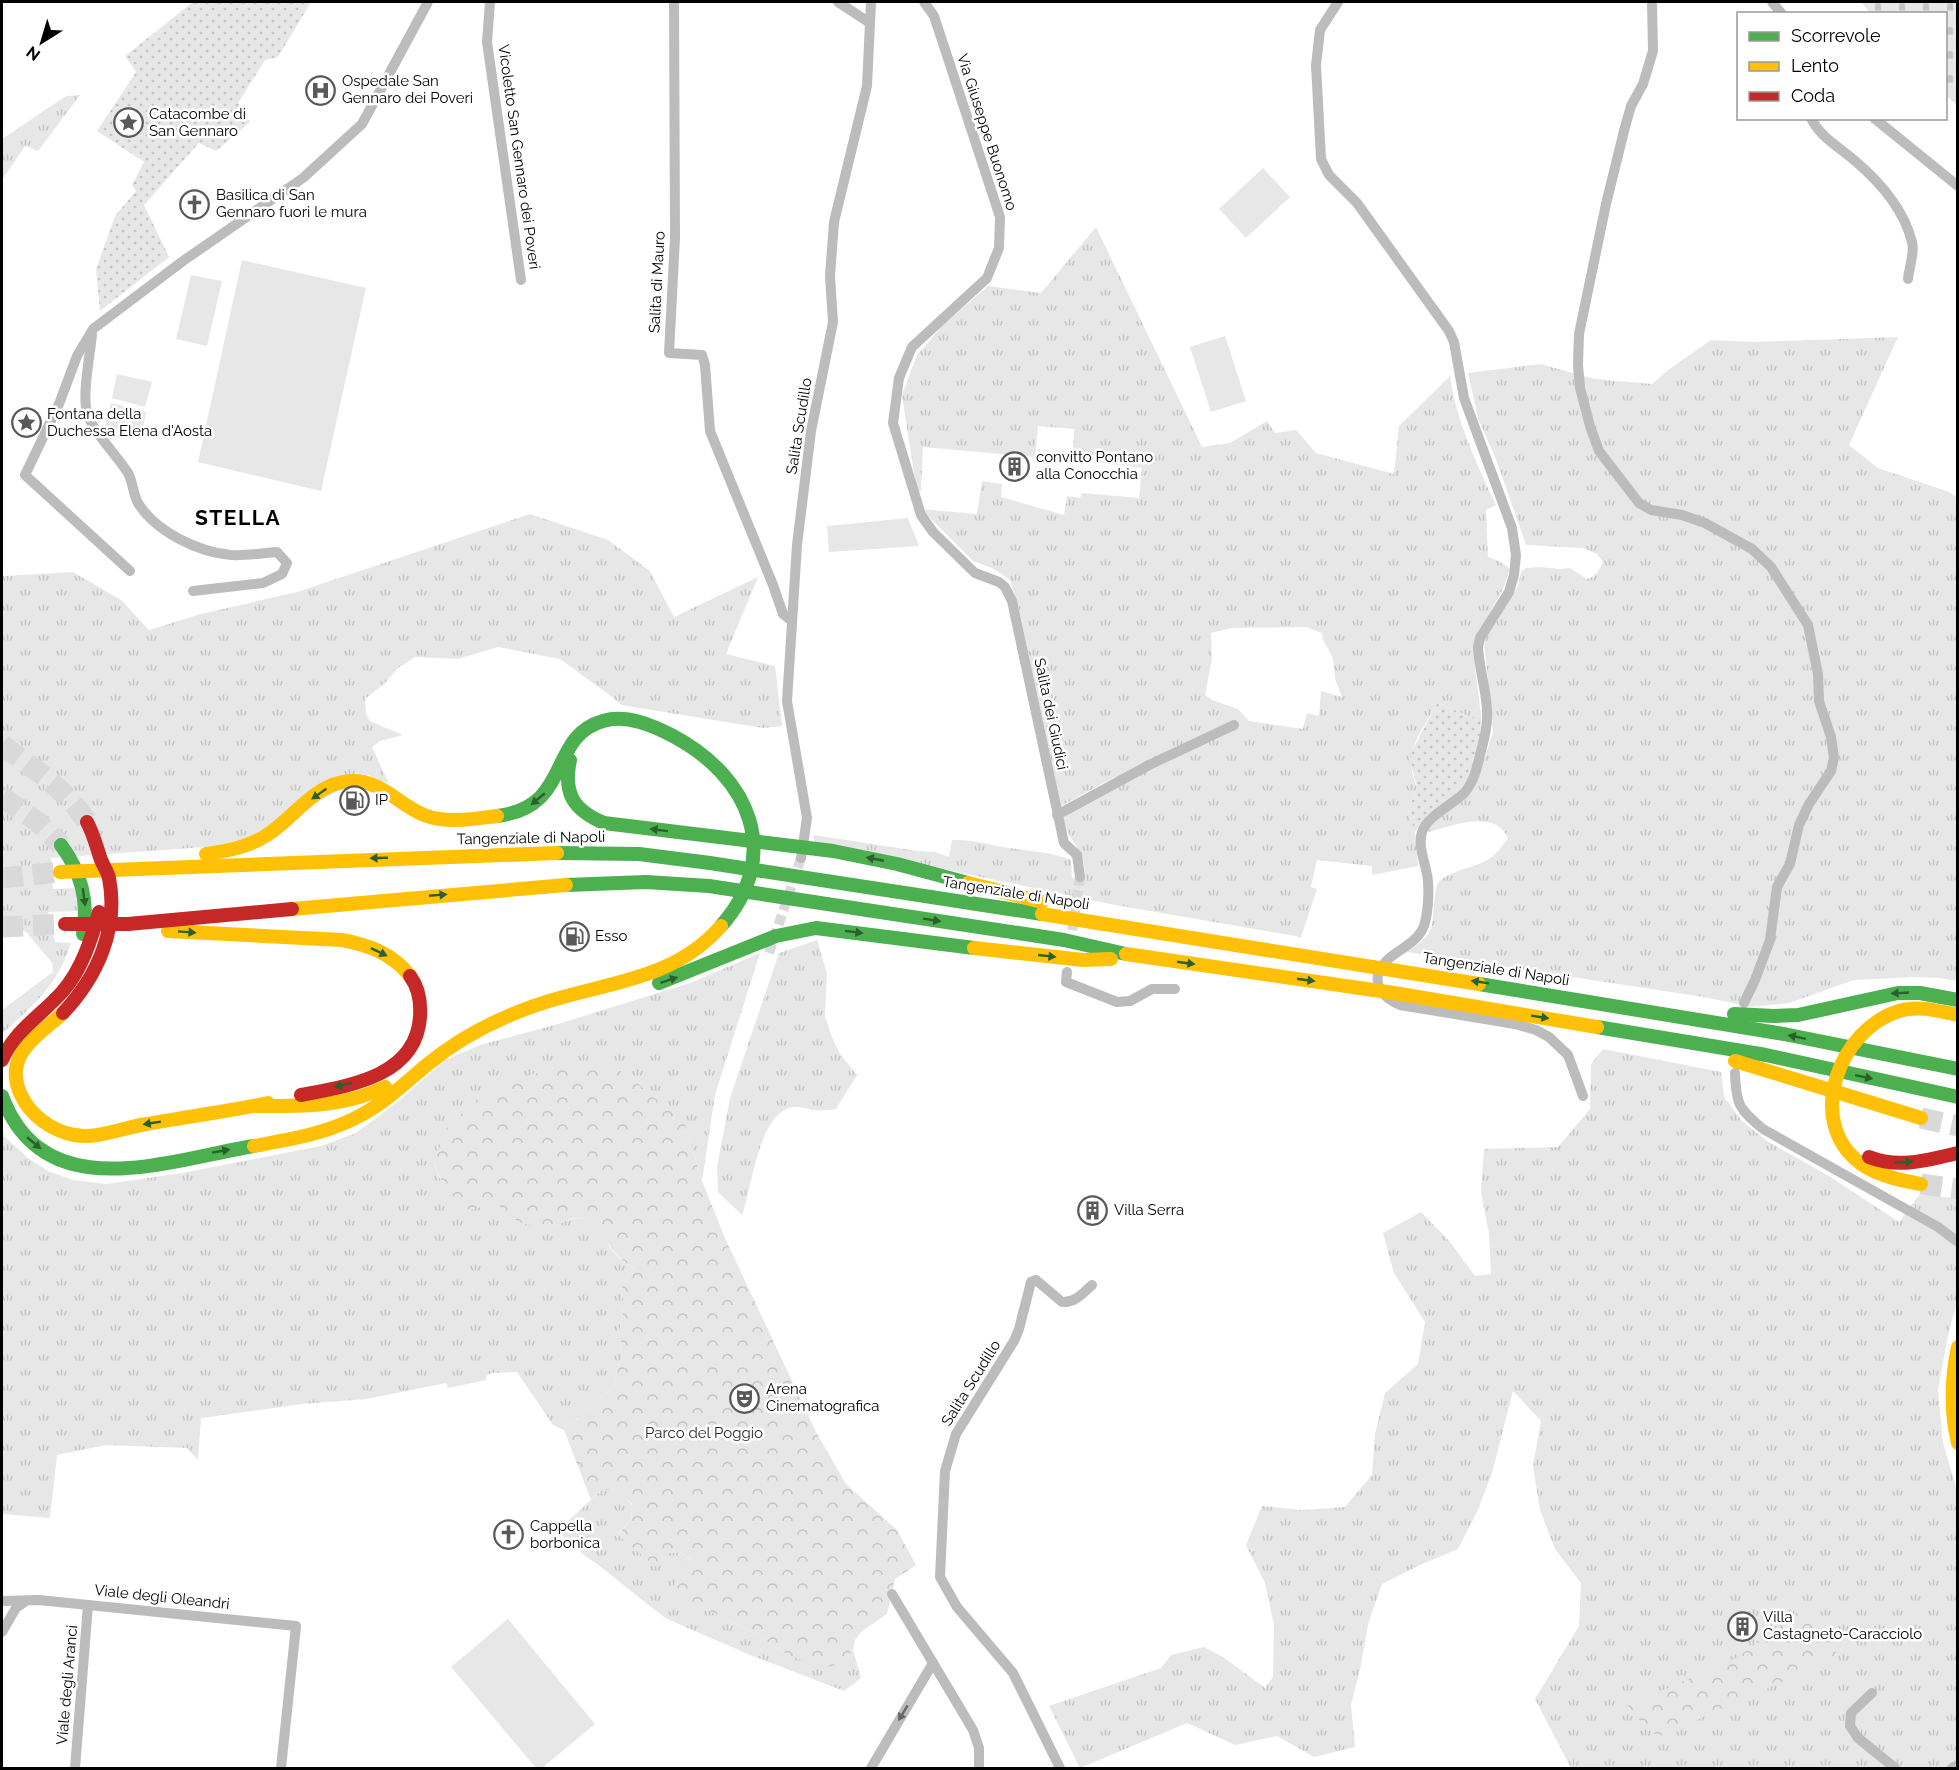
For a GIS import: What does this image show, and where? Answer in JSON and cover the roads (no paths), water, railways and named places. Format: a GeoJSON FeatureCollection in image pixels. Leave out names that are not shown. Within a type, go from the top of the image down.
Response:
{"type":"FeatureCollection","features":[{"type":"Feature","properties":{"kind":"highway"},"geometry":{"type":"LineString","coordinates":[[2,1096],[6,1109],[19,1131],[43,1151],[73,1165],[105,1169],[122,1168],[290,1138],[335,1127],[382,1103],[452,1046],[523,1009],[666,968],[686,958],[717,931],[735,906],[748,882],[754,844],[752,825],[746,805],[739,791],[720,767],[694,747],[666,732],[638,722],[611,720],[591,725],[576,737],[546,792],[531,805],[512,815],[444,821],[420,814],[375,786],[355,781],[344,782],[326,788],[282,824],[254,843],[230,851],[171,858],[144,868]]}},
{"type":"Feature","properties":{"kind":"highway"},"geometry":{"type":"LineString","coordinates":[[254,1106],[345,1103],[368,1096],[392,1084],[436,1046],[490,1015],[529,999],[650,965],[690,945],[713,923],[735,889],[744,857],[745,839],[743,821],[731,793],[710,769],[687,752],[666,741],[630,729],[609,728],[594,734],[580,744],[573,753],[566,779],[573,802],[586,815],[604,823],[717,837],[833,851],[897,864],[1135,928]]}},
{"type":"Feature","properties":{"kind":"highway"},"geometry":{"type":"LineString","coordinates":[[65,924],[93,925],[128,926],[351,942],[384,953],[405,970],[412,979],[421,1002],[420,1026],[411,1047],[399,1061],[366,1080],[254,1106],[86,1136],[73,1135],[49,1125],[37,1117],[22,1098],[15,1075],[22,1051],[79,995],[95,969],[107,941],[111,916],[110,886],[97,842],[87,822]]}},
{"type":"Feature","properties":{"kind":"highway"},"geometry":{"type":"LineString","coordinates":[[33,1019],[66,974],[77,951],[84,926],[86,910],[81,882],[73,859],[61,845]]}},
{"type":"Feature","properties":{"kind":"highway","name":"Tangenziale di Napoli"},"geometry":{"type":"LineString","coordinates":[[60,872],[561,853],[639,854],[779,873],[1641,1008],[1958,1069]]}},
{"type":"Feature","properties":{"kind":"highway"},"geometry":{"type":"LineString","coordinates":[[2,1060],[13,1038],[64,990],[87,953],[99,910],[102,861]]}},
{"type":"Feature","properties":{"kind":"highway"},"geometry":{"type":"LineString","coordinates":[[128,926],[582,883],[646,882],[709,886],[1064,940],[1151,958],[1394,993],[1648,1035],[1766,1055],[1958,1097]]}},
{"type":"Feature","properties":{"kind":"highway"},"geometry":{"type":"LineString","coordinates":[[235,915],[310,920]]}},
{"type":"Feature","properties":{"kind":"highway"},"geometry":{"type":"LineString","coordinates":[[452,1046],[507,1027],[690,973],[771,938],[802,929],[847,931],[1002,952],[1083,960],[1151,958]]}},
{"type":"Feature","properties":{"kind":"highway"},"geometry":{"type":"LineString","coordinates":[[1641,1008],[1775,1016],[1815,1013],[1900,992],[1927,993],[1958,1000]]}},
{"type":"Feature","properties":{"kind":"highway"},"geometry":{"type":"LineString","coordinates":[[1921,1184],[1876,1172],[1854,1158],[1837,1128],[1833,1106],[1834,1086],[1840,1063],[1860,1035],[1873,1023],[1890,1013],[1901,1010],[1928,1009],[1958,1015]]}},
{"type":"Feature","properties":{"kind":"highway"},"geometry":{"type":"LineString","coordinates":[[1860,1035],[1883,1022],[1902,1018],[1925,1018],[1958,1026]]}},
{"type":"Feature","properties":{"kind":"highway"},"geometry":{"type":"LineString","coordinates":[[1648,1035],[1920,1119]]}},
{"type":"Feature","properties":{"kind":"highway"},"geometry":{"type":"LineString","coordinates":[[1833,1106],[1837,1120],[1850,1141],[1874,1160],[1907,1163],[1958,1153]]}},
{"type":"Feature","properties":{"kind":"highway"},"geometry":{"type":"LineString","coordinates":[[1958,1347],[1951,1390],[1952,1416],[1958,1443]]}},
{"type":"Feature","properties":{"kind":"street"},"geometry":{"type":"LineString","coordinates":[[130,572],[25,475],[59,404],[77,356],[93,329],[183,261],[303,178],[362,124],[428,2]]}},
{"type":"Feature","properties":{"kind":"street","name":"Vicoletto San Gennaro dei Poveri"},"geometry":{"type":"LineString","coordinates":[[490,2],[487,42],[521,280]]}},
{"type":"Feature","properties":{"kind":"street","name":"Salita di Mauro"},"geometry":{"type":"LineString","coordinates":[[674,2],[675,238],[669,353],[702,356],[705,364],[710,431],[783,614],[792,621]]}},
{"type":"Feature","properties":{"kind":"street"},"geometry":{"type":"LineString","coordinates":[[838,2],[870,23]]}},
{"type":"Feature","properties":{"kind":"street","name":"Salita Scudillo"},"geometry":{"type":"LineString","coordinates":[[801,858],[807,818],[787,701],[797,545],[811,431],[834,322],[830,276],[834,222],[867,86],[872,2]]}},
{"type":"Feature","properties":{"kind":"street","name":"Via Giuseppe Buonomo"},"geometry":{"type":"LineString","coordinates":[[924,2],[934,16],[1000,217],[999,248],[987,278],[912,347],[899,378],[893,423],[921,515],[933,532],[975,573]]}},
{"type":"Feature","properties":{"kind":"street"},"geometry":{"type":"LineString","coordinates":[[1338,2],[1320,30],[1316,65],[1321,159],[1329,175],[1357,203],[1449,331],[1454,342],[1464,398],[1512,528],[1516,555],[1509,592],[1480,638],[1478,647],[1487,723],[1476,771],[1464,793],[1424,828],[1420,840],[1428,881],[1424,925],[1413,942],[1383,964],[1378,974],[1379,987],[1384,995],[1400,1005],[1515,1024],[1536,1030],[1549,1037],[1568,1055],[1582,1095]]}},
{"type":"Feature","properties":{"kind":"street"},"geometry":{"type":"LineString","coordinates":[[1652,2],[1654,8],[1653,51],[1643,84],[1631,106],[1625,127],[1606,204],[1579,334],[1578,365],[1585,407],[1599,451],[1639,503],[1651,510],[1682,515],[1705,523],[1752,549],[1772,567],[1808,625],[1818,674],[1819,701],[1831,737],[1834,758],[1831,771],[1809,804],[1799,825],[1790,864],[1776,888],[1767,947],[1744,1003]]}},
{"type":"Feature","properties":{"kind":"street"},"geometry":{"type":"LineString","coordinates":[[1813,120],[1829,140],[1885,190],[1901,215],[1913,244],[1908,279]]}},
{"type":"Feature","properties":{"kind":"street"},"geometry":{"type":"LineString","coordinates":[[1876,120],[1958,186]]}},
{"type":"Feature","properties":{"kind":"street"},"geometry":{"type":"LineString","coordinates":[[93,329],[87,377],[87,413],[129,475],[137,501],[150,519],[181,539],[214,552],[234,555],[277,552],[286,563],[282,574],[263,583],[194,591]]}},
{"type":"Feature","properties":{"kind":"street","name":"Salita dei Giudici"},"geometry":{"type":"LineString","coordinates":[[975,573],[999,582],[1005,587],[1012,602],[1057,815],[1064,843],[1077,855],[1080,876]]}},
{"type":"Feature","properties":{"kind":"street"},"geometry":{"type":"LineString","coordinates":[[1057,815],[1149,765],[1234,725]]}},
{"type":"Feature","properties":{"kind":"street"},"geometry":{"type":"LineString","coordinates":[[1067,972],[1066,982],[1117,1002],[1130,1001],[1152,989],[1176,988]]}},
{"type":"Feature","properties":{"kind":"street"},"geometry":{"type":"LineString","coordinates":[[1734,1073],[1736,1093],[1743,1112],[1764,1129],[1938,1227],[1958,1242]]}},
{"type":"Feature","properties":{"kind":"street","name":"Salita Scudillo"},"geometry":{"type":"LineString","coordinates":[[1060,1768],[1013,1673],[957,1607],[940,1577],[945,1471],[956,1434],[1014,1341],[1031,1282],[1036,1280],[1062,1302],[1073,1301],[1092,1285]]}},
{"type":"Feature","properties":{"kind":"street"},"geometry":{"type":"LineString","coordinates":[[892,1594],[974,1730],[979,1748],[979,1768]]}},
{"type":"Feature","properties":{"kind":"street","name":"Viale degli Oleandri"},"geometry":{"type":"LineString","coordinates":[[2,1601],[39,1600],[296,1626],[281,1768]]}},
{"type":"Feature","properties":{"kind":"street"},"geometry":{"type":"LineString","coordinates":[[2,1632],[16,1608],[26,1601]]}},
{"type":"Feature","properties":{"kind":"street","name":"Viale degli Aranci"},"geometry":{"type":"LineString","coordinates":[[75,1768],[88,1605]]}},
{"type":"Feature","properties":{"kind":"street"},"geometry":{"type":"LineString","coordinates":[[871,1768],[933,1663]]}},
{"type":"Feature","properties":{"kind":"street"},"geometry":{"type":"LineString","coordinates":[[921,1684],[945,1682]]}},
{"type":"Feature","properties":{"kind":"street"},"geometry":{"type":"LineString","coordinates":[[1872,1693],[1851,1713],[1850,1726],[1858,1738],[1895,1768]]}},
{"type":"Feature","properties":{"kind":"street"},"geometry":{"type":"LineString","coordinates":[[1952,1768],[1958,1765]]}},
{"type":"Feature","properties":{"kind":"tunnel"},"geometry":{"type":"LineString","coordinates":[[2,745],[59,789],[87,822]]}},
{"type":"Feature","properties":{"kind":"tunnel"},"geometry":{"type":"LineString","coordinates":[[2,797],[39,823],[61,845]]}},
{"type":"Feature","properties":{"kind":"tunnel"},"geometry":{"type":"LineString","coordinates":[[769,953],[801,858]]}},
{"type":"Feature","properties":{"kind":"tunnel"},"geometry":{"type":"LineString","coordinates":[[2,878],[60,872]]}},
{"type":"Feature","properties":{"kind":"tunnel"},"geometry":{"type":"LineString","coordinates":[[1070,945],[1080,877]]}},
{"type":"Feature","properties":{"kind":"tunnel"},"geometry":{"type":"LineString","coordinates":[[2,927],[65,924]]}},
{"type":"Feature","properties":{"kind":"tunnel"},"geometry":{"type":"LineString","coordinates":[[1921,1118],[1958,1126]]}},
{"type":"Feature","properties":{"kind":"tunnel"},"geometry":{"type":"LineString","coordinates":[[1921,1184],[1958,1189]]}},
{"type":"Feature","properties":{"kind":"place","name":"Ospedale San Gennaro dei Poveri"},"geometry":{"type":"Point","coordinates":[321,90]}},
{"type":"Feature","properties":{"kind":"place","name":"Catacombe di San Gennaro"},"geometry":{"type":"Point","coordinates":[128,123]}},
{"type":"Feature","properties":{"kind":"place","name":"Basilica di San Gennaro fuori le mura"},"geometry":{"type":"Point","coordinates":[195,204]}},
{"type":"Feature","properties":{"kind":"place","name":"Fontana della Duchessa Elena d'Aosta"},"geometry":{"type":"Point","coordinates":[26,423]}},
{"type":"Feature","properties":{"kind":"place","name":"convitto Pontano alla Conocchia"},"geometry":{"type":"Point","coordinates":[1015,466]}},
{"type":"Feature","properties":{"kind":"place","name":"IP"},"geometry":{"type":"Point","coordinates":[354,800]}},
{"type":"Feature","properties":{"kind":"place","name":"Esso"},"geometry":{"type":"Point","coordinates":[574,936]}},
{"type":"Feature","properties":{"kind":"place","name":"Villa Serra"},"geometry":{"type":"Point","coordinates":[1093,1210]}},
{"type":"Feature","properties":{"kind":"place","name":"Arena Cinematografica"},"geometry":{"type":"Point","coordinates":[745,1398]}},
{"type":"Feature","properties":{"kind":"place","name":"Cappella borbonica"},"geometry":{"type":"Point","coordinates":[509,1535]}},
{"type":"Feature","properties":{"kind":"place","name":"Villa Castagneto-Caracciolo"},"geometry":{"type":"Point","coordinates":[1742,1626]}},
{"type":"Feature","properties":{"kind":"district","name":"STELLA"},"geometry":{"type":"Point","coordinates":[238,518]}},
{"type":"Feature","properties":{"kind":"park label","name":"Parco del Poggio"},"geometry":{"type":"Point","coordinates":[704,1433]}}]}
